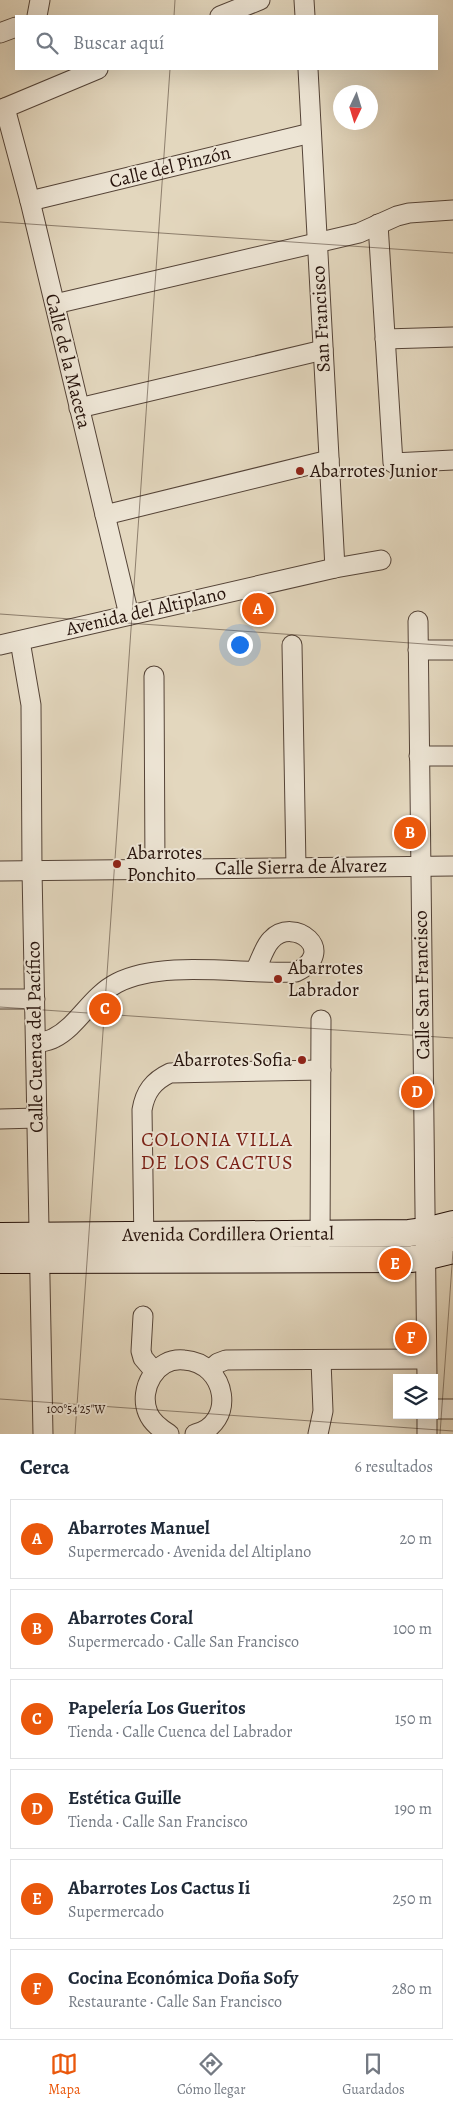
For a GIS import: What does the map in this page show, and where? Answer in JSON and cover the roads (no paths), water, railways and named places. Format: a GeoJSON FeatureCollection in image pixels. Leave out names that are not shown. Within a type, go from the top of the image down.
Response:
{"type":"FeatureCollection","features":[{"type":"Feature","properties":{"kind":"street"},"geometry":{"type":"LineString","coordinates":[[37,15],[40,0]]}},
{"type":"Feature","properties":{"kind":"street"},"geometry":{"type":"LineString","coordinates":[[304,0],[305,15]]}},
{"type":"Feature","properties":{"kind":"street"},"geometry":{"type":"LineString","coordinates":[[222,15],[251,2]]}},
{"type":"Feature","properties":{"kind":"street"},"geometry":{"type":"LineString","coordinates":[[0,33],[15,27]]}},
{"type":"Feature","properties":{"kind":"street"},"geometry":{"type":"LineString","coordinates":[[3,109],[96,70]]}},
{"type":"Feature","properties":{"kind":"street","name":"San Francisco"},"geometry":{"type":"LineString","coordinates":[[308,70],[335,568]]}},
{"type":"Feature","properties":{"kind":"street","name":"Calle de la Maceta"},"geometry":{"type":"LineString","coordinates":[[3,109],[30,201],[129,615]]}},
{"type":"Feature","properties":{"kind":"street","name":"Calle del Pinzón"},"geometry":{"type":"LineString","coordinates":[[30,201],[311,133]]}},
{"type":"Feature","properties":{"kind":"street"},"geometry":{"type":"LineString","coordinates":[[54,304],[317,242],[359,234],[378,224],[409,213],[453,210]]}},
{"type":"Feature","properties":{"kind":"street"},"geometry":{"type":"LineString","coordinates":[[378,224],[393,463],[453,460]]}},
{"type":"Feature","properties":{"kind":"street"},"geometry":{"type":"LineString","coordinates":[[385,339],[453,337]]}},
{"type":"Feature","properties":{"kind":"street"},"geometry":{"type":"LineString","coordinates":[[79,408],[323,350]]}},
{"type":"Feature","properties":{"kind":"street"},"geometry":{"type":"LineString","coordinates":[[105,515],[329,460]]}},
{"type":"Feature","properties":{"kind":"street","name":"Avenida del Altiplano"},"geometry":{"type":"LineString","coordinates":[[0,645],[335,568],[381,560]]}},
{"type":"Feature","properties":{"kind":"street","name":"Calle San Francisco"},"geometry":{"type":"LineString","coordinates":[[418,621],[427,1374]]}},
{"type":"Feature","properties":{"kind":"street","name":"Calle Cuenca del Pacífico"},"geometry":{"type":"LineString","coordinates":[[20,641],[30,690],[31,705],[32,870],[43,1434]]}},
{"type":"Feature","properties":{"kind":"street"},"geometry":{"type":"LineString","coordinates":[[292,645],[296,867]]}},
{"type":"Feature","properties":{"kind":"street"},"geometry":{"type":"LineString","coordinates":[[418,650],[453,650]]}},
{"type":"Feature","properties":{"kind":"street"},"geometry":{"type":"LineString","coordinates":[[154,676],[155,869]]}},
{"type":"Feature","properties":{"kind":"street"},"geometry":{"type":"LineString","coordinates":[[419,756],[453,756]]}},
{"type":"Feature","properties":{"kind":"street","name":"Calle Sierra de Álvarez"},"geometry":{"type":"LineString","coordinates":[[0,871],[453,866]]}},
{"type":"Feature","properties":{"kind":"street"},"geometry":{"type":"LineString","coordinates":[[36,1044],[54,1039],[98,996],[117,983],[141,974],[166,971],[255,971]]}},
{"type":"Feature","properties":{"kind":"street"},"geometry":{"type":"LineString","coordinates":[[0,998],[35,999]]}},
{"type":"Feature","properties":{"kind":"street"},"geometry":{"type":"LineString","coordinates":[[320,1246],[321,1020]]}},
{"type":"Feature","properties":{"kind":"street"},"geometry":{"type":"LineString","coordinates":[[144,1247],[142,1110],[144,1098],[150,1087],[159,1078],[170,1073],[321,1070]]}},
{"type":"Feature","properties":{"kind":"street"},"geometry":{"type":"LineString","coordinates":[[0,1119],[37,1118]]}},
{"type":"Feature","properties":{"kind":"street","name":"Avenida Cordillera Oriental"},"geometry":{"type":"LineString","coordinates":[[320,1246],[425,1232],[453,1224]]}},
{"type":"Feature","properties":{"kind":"street","name":"Avenida Cordillera Oriental"},"geometry":{"type":"LineString","coordinates":[[0,1236],[39,1235],[144,1247],[320,1246],[425,1258],[453,1250]]}},
{"type":"Feature","properties":{"kind":"street","name":"Avenida Cordillera Oriental"},"geometry":{"type":"LineString","coordinates":[[0,1260],[39,1261],[144,1247]]}},
{"type":"Feature","properties":{"kind":"street"},"geometry":{"type":"LineString","coordinates":[[142,1316],[141,1352],[143,1358],[155,1372]]}},
{"type":"Feature","properties":{"kind":"street"},"geometry":{"type":"LineString","coordinates":[[169,1434],[157,1426],[148,1414],[144,1399],[147,1384],[155,1372],[167,1363],[182,1359],[197,1362],[210,1370],[219,1382],[222,1396],[220,1411],[212,1424],[195,1434]]}},
{"type":"Feature","properties":{"kind":"street"},"geometry":{"type":"LineString","coordinates":[[210,1370],[218,1363],[226,1360],[426,1359]]}},
{"type":"Feature","properties":{"kind":"street"},"geometry":{"type":"LineString","coordinates":[[318,1434],[323,1411],[321,1361]]}},
{"type":"Feature","properties":{"kind":"street"},"geometry":{"type":"LineString","coordinates":[[438,1409],[453,1409]]}},
{"type":"Feature","properties":{"kind":"street"},"geometry":{"type":"LineString","coordinates":[[427,1419],[427,1434]]}},
{"type":"Feature","properties":{"kind":"place","name":"Abarrotes Junior"},"geometry":{"type":"Point","coordinates":[300,471]}},
{"type":"Feature","properties":{"kind":"place","name":"Abarrotes Manuel"},"geometry":{"type":"Point","coordinates":[258,609]}},
{"type":"Feature","properties":{"kind":"place","name":"Abarrotes Coral"},"geometry":{"type":"Point","coordinates":[410,833]}},
{"type":"Feature","properties":{"kind":"place","name":"Abarrotes Ponchito"},"geometry":{"type":"Point","coordinates":[117,864]}},
{"type":"Feature","properties":{"kind":"place","name":"Abarrotes Labrador"},"geometry":{"type":"Point","coordinates":[278,979]}},
{"type":"Feature","properties":{"kind":"place","name":"Papelería Los Gueritos"},"geometry":{"type":"Point","coordinates":[105,1009]}},
{"type":"Feature","properties":{"kind":"place","name":"Abarrotes Sofia"},"geometry":{"type":"Point","coordinates":[302,1060]}},
{"type":"Feature","properties":{"kind":"place","name":"Estética Guille"},"geometry":{"type":"Point","coordinates":[417,1092]}},
{"type":"Feature","properties":{"kind":"place","name":"Abarrotes Los Cactus Ii"},"geometry":{"type":"Point","coordinates":[395,1264]}},
{"type":"Feature","properties":{"kind":"place","name":"Cocina Económica Doña Sofy"},"geometry":{"type":"Point","coordinates":[411,1338]}},
{"type":"Feature","properties":{"kind":"district","name":"COLONIA VILLA DE LOS CACTUS"},"geometry":{"type":"Point","coordinates":[217,1150]}}]}
